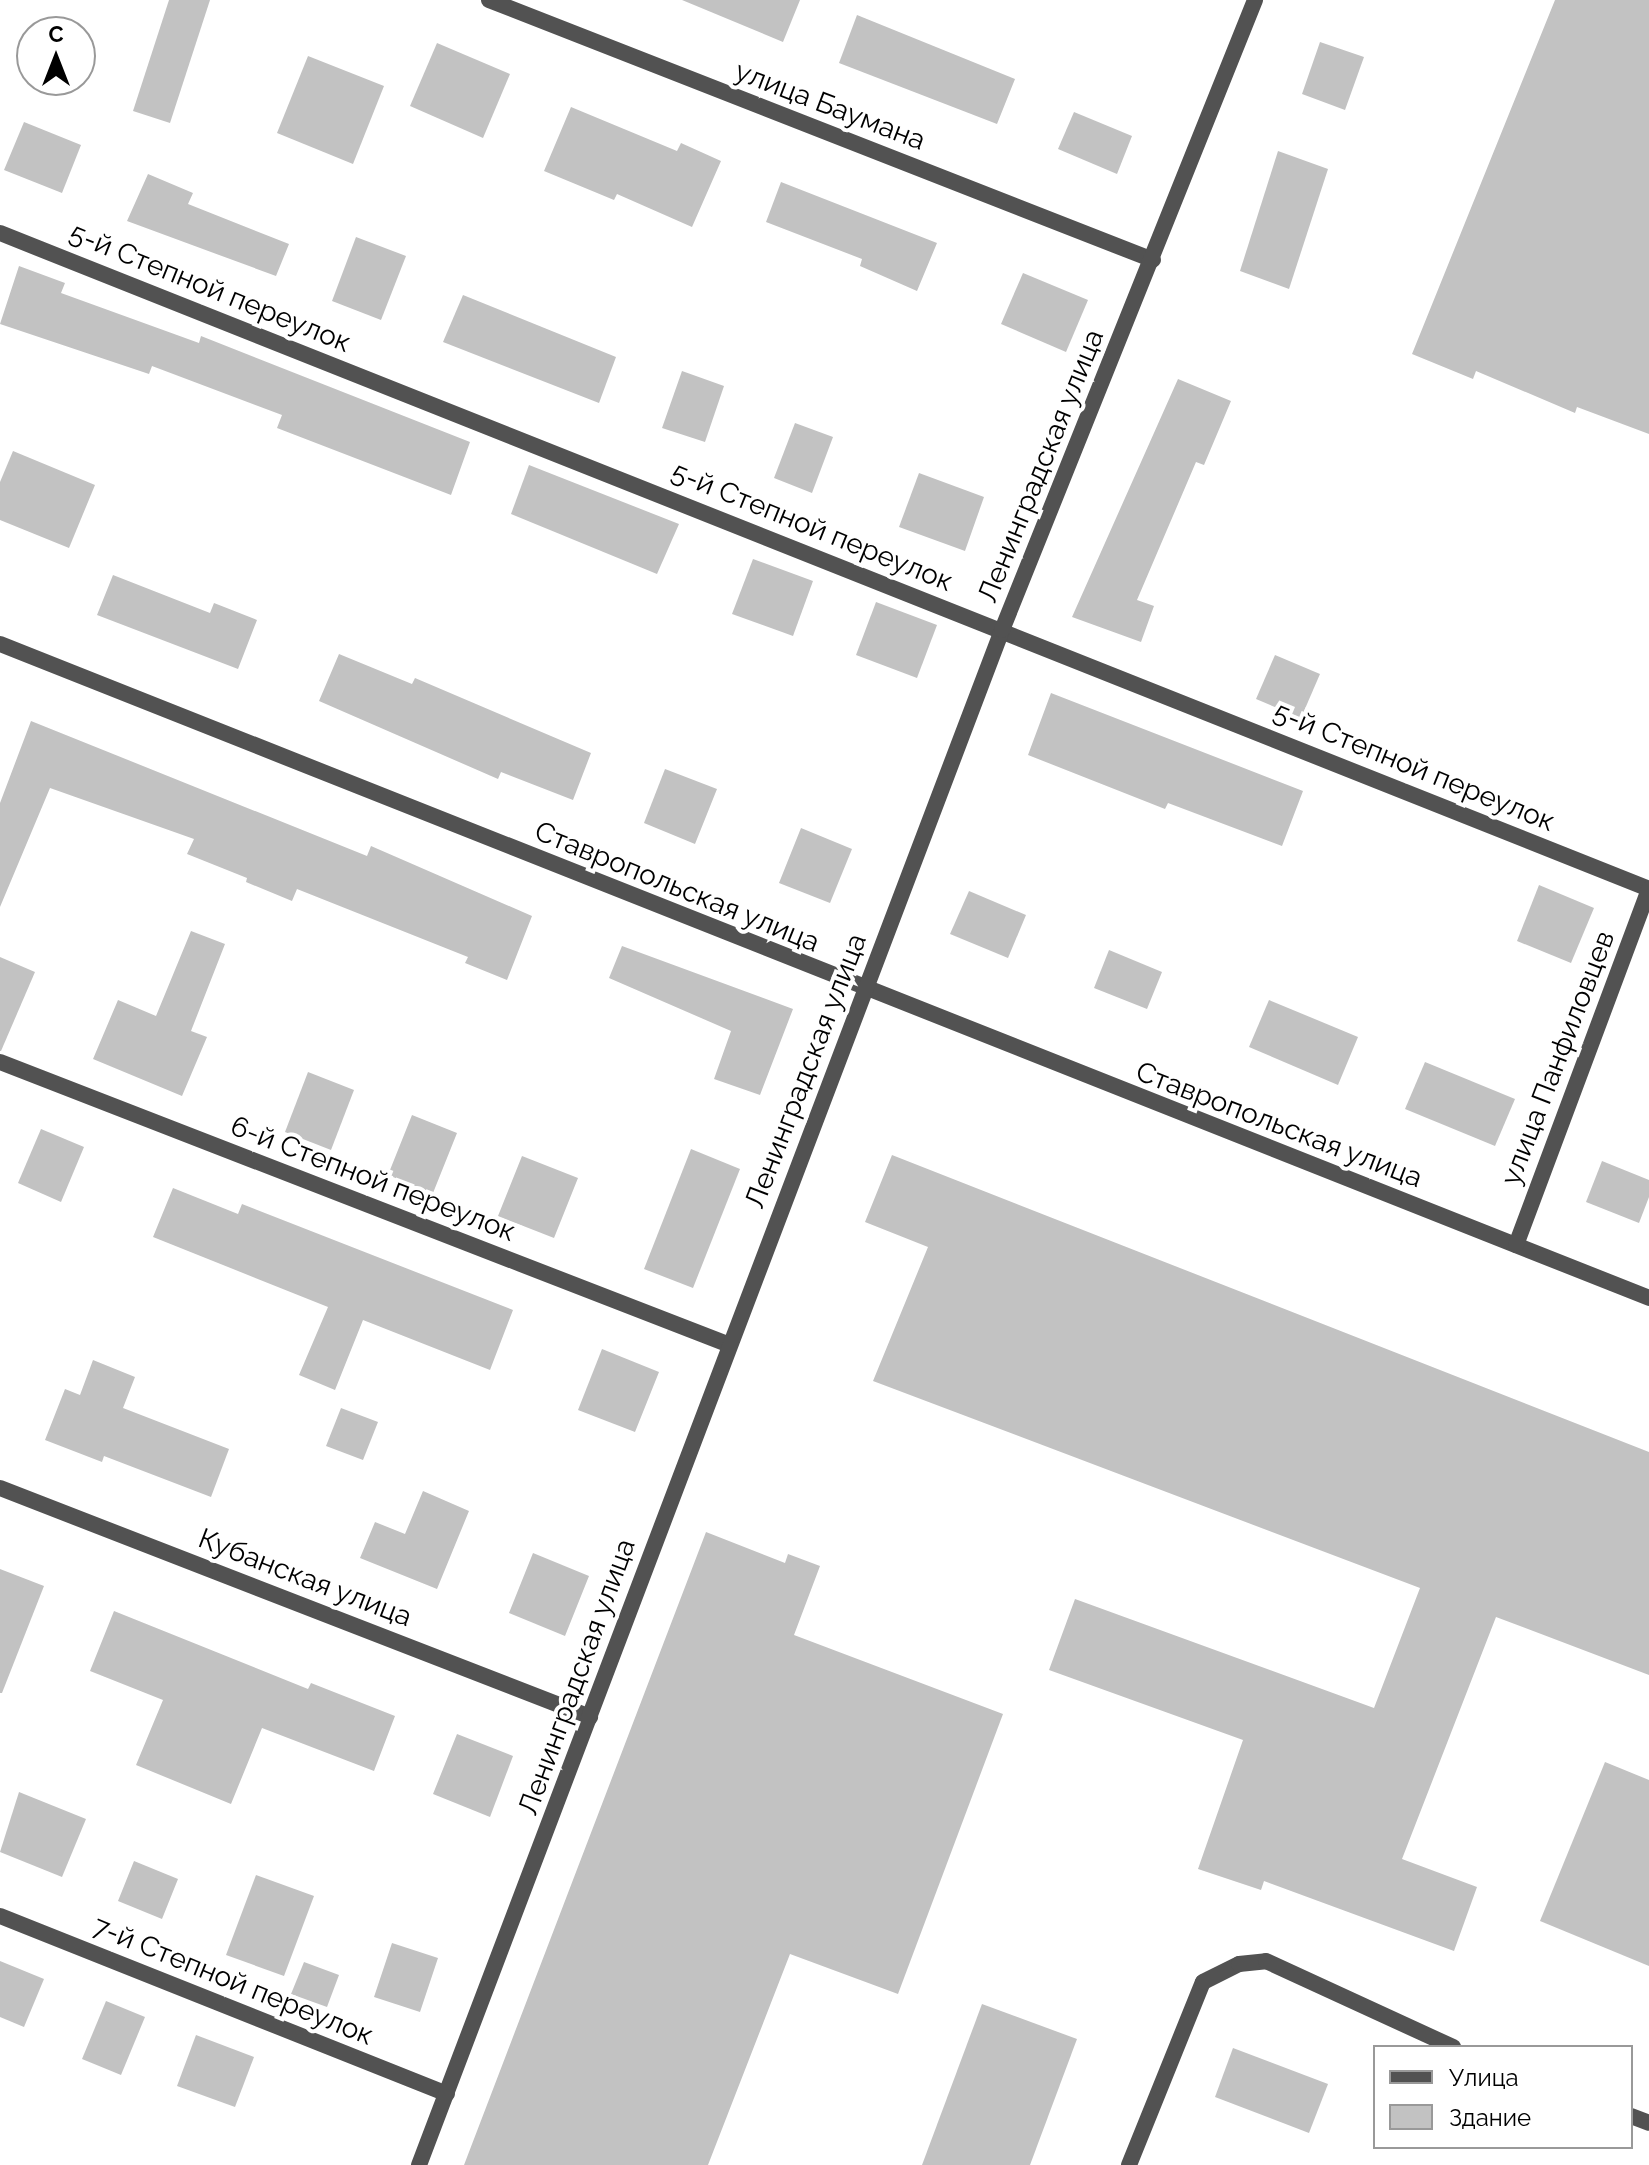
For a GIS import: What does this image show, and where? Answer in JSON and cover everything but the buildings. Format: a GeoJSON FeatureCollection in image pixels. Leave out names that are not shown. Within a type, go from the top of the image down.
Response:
{"type":"FeatureCollection","features":[{"type":"Feature","properties":{"kind":"street","name":"улица Баумана"},"geometry":{"type":"LineString","coordinates":[[489,0],[1153,260]]}},
{"type":"Feature","properties":{"kind":"street","name":"Ленинградская улица"},"geometry":{"type":"LineString","coordinates":[[419,2165],[590,1717],[727,1344],[866,991],[1002,630],[1255,0]]}},
{"type":"Feature","properties":{"kind":"street","name":"5-й Степной переулок"},"geometry":{"type":"LineString","coordinates":[[0,233],[1649,889]]}},
{"type":"Feature","properties":{"kind":"street","name":"Ставропольская улица"},"geometry":{"type":"LineString","coordinates":[[0,644],[866,991],[1649,1298]]}},
{"type":"Feature","properties":{"kind":"street","name":"улица Панфиловцев"},"geometry":{"type":"LineString","coordinates":[[1516,1245],[1649,889]]}},
{"type":"Feature","properties":{"kind":"street","name":"6-й Степной переулок"},"geometry":{"type":"LineString","coordinates":[[0,1062],[727,1344]]}},
{"type":"Feature","properties":{"kind":"street","name":"Кубанская улица"},"geometry":{"type":"LineString","coordinates":[[0,1488],[590,1717]]}},
{"type":"Feature","properties":{"kind":"street","name":"7-й Степной переулок"},"geometry":{"type":"LineString","coordinates":[[0,1916],[447,2094]]}},
{"type":"Feature","properties":{"kind":"street"},"geometry":{"type":"LineString","coordinates":[[1129,2165],[1203,1982],[1239,1964],[1266,1961],[1449,2045]]}}]}
